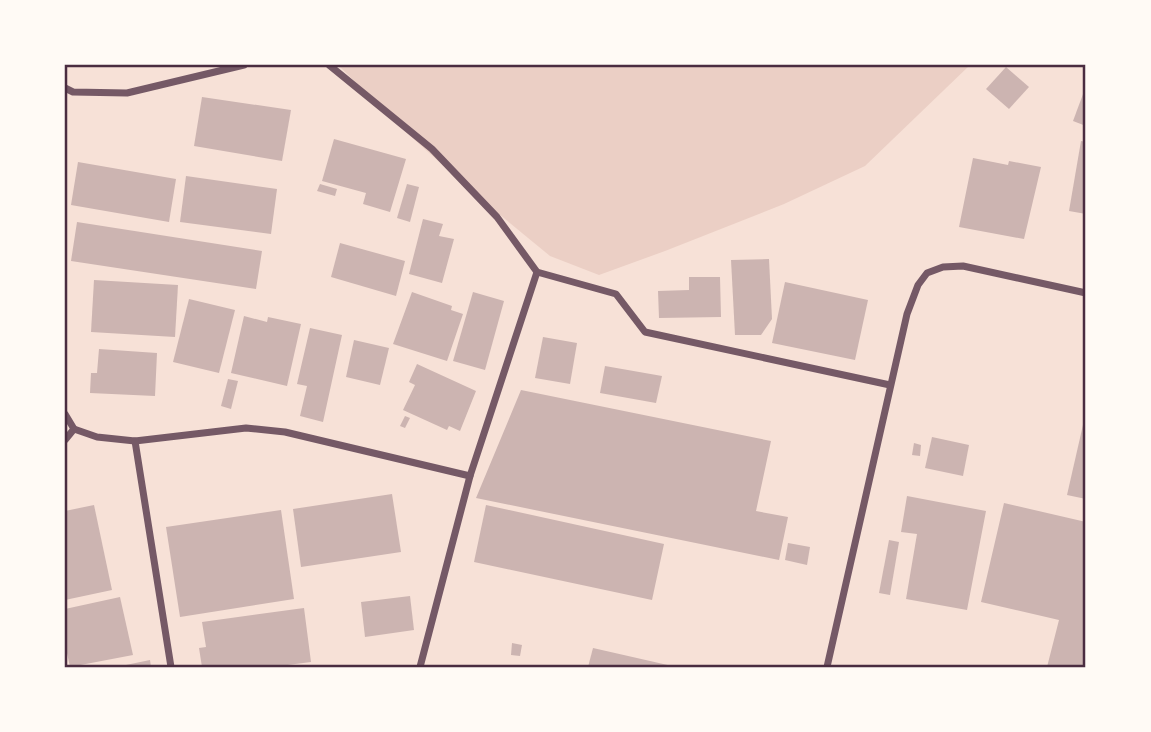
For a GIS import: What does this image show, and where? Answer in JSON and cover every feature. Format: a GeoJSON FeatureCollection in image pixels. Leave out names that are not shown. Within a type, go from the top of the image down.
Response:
{"type":"FeatureCollection","features":[{"type":"Feature","properties":{"kind":"street"},"geometry":{"type":"LineString","coordinates":[[65,88],[73,92],[127,93],[244,65]]}},
{"type":"Feature","properties":{"kind":"street"},"geometry":{"type":"LineString","coordinates":[[329,65],[432,149],[497,217],[537,272],[616,294],[645,332],[890,385]]}},
{"type":"Feature","properties":{"kind":"street"},"geometry":{"type":"LineString","coordinates":[[827,667],[890,385],[907,314],[918,285],[927,273],[943,267],[963,266],[1086,293]]}},
{"type":"Feature","properties":{"kind":"street"},"geometry":{"type":"LineString","coordinates":[[421,667],[470,476],[537,272]]}},
{"type":"Feature","properties":{"kind":"street"},"geometry":{"type":"LineString","coordinates":[[65,414],[74,429],[97,437],[135,441],[246,428],[285,432],[470,476]]}},
{"type":"Feature","properties":{"kind":"street"},"geometry":{"type":"LineString","coordinates":[[65,440],[74,429]]}},
{"type":"Feature","properties":{"kind":"street"},"geometry":{"type":"LineString","coordinates":[[135,441],[171,667]]}},
{"type":"Feature","properties":{"kind":"shaded area"},"geometry":{"type":"Polygon","coordinates":[[[338,65],[970,65],[865,166],[784,204],[599,275],[550,256],[477,196],[407,133],[338,65]]]}},
{"type":"Feature","properties":{"kind":"building"},"geometry":{"type":"Polygon","coordinates":[[[1006,67],[1029,87],[1009,109],[986,89],[1006,67]]]}},
{"type":"Feature","properties":{"kind":"building"},"geometry":{"type":"Polygon","coordinates":[[[1086,86],[1086,126],[1073,121],[1086,86]]]}},
{"type":"Feature","properties":{"kind":"building"},"geometry":{"type":"Polygon","coordinates":[[[202,97],[291,110],[282,161],[194,146],[202,97]]]}},
{"type":"Feature","properties":{"kind":"building"},"geometry":{"type":"Polygon","coordinates":[[[334,139],[406,159],[390,212],[363,204],[366,193],[322,181],[334,139]]]}},
{"type":"Feature","properties":{"kind":"building"},"geometry":{"type":"Polygon","coordinates":[[[1081,141],[1086,142],[1086,214],[1069,211],[1081,141]]]}},
{"type":"Feature","properties":{"kind":"building"},"geometry":{"type":"Polygon","coordinates":[[[973,158],[1008,165],[1009,161],[1041,167],[1024,239],[959,227],[973,158]]]}},
{"type":"Feature","properties":{"kind":"building"},"geometry":{"type":"Polygon","coordinates":[[[78,162],[176,179],[169,222],[71,205],[78,162]]]}},
{"type":"Feature","properties":{"kind":"building"},"geometry":{"type":"Polygon","coordinates":[[[186,176],[277,189],[271,234],[180,222],[186,176]]]}},
{"type":"Feature","properties":{"kind":"building"},"geometry":{"type":"Polygon","coordinates":[[[320,184],[337,189],[335,196],[317,191],[320,184]]]}},
{"type":"Feature","properties":{"kind":"building"},"geometry":{"type":"Polygon","coordinates":[[[407,184],[419,187],[410,222],[397,218],[407,184]]]}},
{"type":"Feature","properties":{"kind":"building"},"geometry":{"type":"Polygon","coordinates":[[[423,219],[443,224],[439,236],[454,239],[442,283],[409,274],[423,219]]]}},
{"type":"Feature","properties":{"kind":"building"},"geometry":{"type":"Polygon","coordinates":[[[77,222],[262,251],[256,289],[71,261],[77,222]]]}},
{"type":"Feature","properties":{"kind":"building"},"geometry":{"type":"Polygon","coordinates":[[[340,243],[405,261],[396,296],[331,277],[340,243]]]}},
{"type":"Feature","properties":{"kind":"building"},"geometry":{"type":"Polygon","coordinates":[[[769,259],[772,319],[761,335],[735,335],[731,260],[769,259]]]}},
{"type":"Feature","properties":{"kind":"building"},"geometry":{"type":"Polygon","coordinates":[[[689,277],[720,277],[721,317],[659,318],[658,291],[689,290],[689,277]]]}},
{"type":"Feature","properties":{"kind":"building"},"geometry":{"type":"Polygon","coordinates":[[[94,280],[178,285],[175,337],[91,332],[94,280]]]}},
{"type":"Feature","properties":{"kind":"building"},"geometry":{"type":"Polygon","coordinates":[[[785,282],[868,300],[855,360],[772,343],[785,282]]]}},
{"type":"Feature","properties":{"kind":"building"},"geometry":{"type":"Polygon","coordinates":[[[412,292],[452,306],[451,310],[463,314],[447,361],[393,344],[412,292]]]}},
{"type":"Feature","properties":{"kind":"building"},"geometry":{"type":"Polygon","coordinates":[[[473,292],[504,301],[485,370],[453,361],[473,292]]]}},
{"type":"Feature","properties":{"kind":"building"},"geometry":{"type":"Polygon","coordinates":[[[189,299],[235,310],[219,373],[173,362],[189,299]]]}},
{"type":"Feature","properties":{"kind":"building"},"geometry":{"type":"Polygon","coordinates":[[[244,316],[267,322],[268,317],[301,324],[287,386],[231,373],[244,316]]]}},
{"type":"Feature","properties":{"kind":"building"},"geometry":{"type":"Polygon","coordinates":[[[310,328],[342,335],[323,422],[300,416],[307,386],[297,384],[310,328]]]}},
{"type":"Feature","properties":{"kind":"building"},"geometry":{"type":"Polygon","coordinates":[[[543,337],[577,343],[570,384],[535,378],[543,337]]]}},
{"type":"Feature","properties":{"kind":"building"},"geometry":{"type":"Polygon","coordinates":[[[354,340],[389,348],[380,385],[346,377],[354,340]]]}},
{"type":"Feature","properties":{"kind":"building"},"geometry":{"type":"Polygon","coordinates":[[[99,349],[157,353],[155,396],[90,393],[91,373],[97,373],[99,349]]]}},
{"type":"Feature","properties":{"kind":"building"},"geometry":{"type":"Polygon","coordinates":[[[417,364],[476,391],[460,431],[449,426],[447,430],[403,410],[415,385],[409,382],[417,364]]]}},
{"type":"Feature","properties":{"kind":"building"},"geometry":{"type":"Polygon","coordinates":[[[605,366],[662,376],[656,403],[600,393],[605,366]]]}},
{"type":"Feature","properties":{"kind":"building"},"geometry":{"type":"Polygon","coordinates":[[[228,379],[238,381],[231,409],[221,406],[228,379]]]}},
{"type":"Feature","properties":{"kind":"building"},"geometry":{"type":"Polygon","coordinates":[[[521,390],[771,441],[756,511],[788,517],[779,560],[476,498],[521,390]]]}},
{"type":"Feature","properties":{"kind":"building"},"geometry":{"type":"Polygon","coordinates":[[[405,416],[410,418],[405,428],[400,426],[405,416]]]}},
{"type":"Feature","properties":{"kind":"building"},"geometry":{"type":"Polygon","coordinates":[[[1086,416],[1086,499],[1067,495],[1086,416]]]}},
{"type":"Feature","properties":{"kind":"building"},"geometry":{"type":"Polygon","coordinates":[[[932,437],[969,445],[963,476],[925,468],[932,437]]]}},
{"type":"Feature","properties":{"kind":"building"},"geometry":{"type":"Polygon","coordinates":[[[914,443],[921,445],[920,456],[912,455],[914,443]]]}},
{"type":"Feature","properties":{"kind":"building"},"geometry":{"type":"Polygon","coordinates":[[[392,494],[401,552],[301,567],[293,509],[392,494]]]}},
{"type":"Feature","properties":{"kind":"building"},"geometry":{"type":"Polygon","coordinates":[[[907,496],[986,511],[967,610],[906,599],[917,534],[901,532],[907,496]]]}},
{"type":"Feature","properties":{"kind":"building"},"geometry":{"type":"Polygon","coordinates":[[[1004,503],[1086,522],[1086,667],[1047,667],[1059,620],[981,602],[1004,503]]]}},
{"type":"Feature","properties":{"kind":"building"},"geometry":{"type":"Polygon","coordinates":[[[94,505],[112,590],[65,600],[65,511],[94,505]]]}},
{"type":"Feature","properties":{"kind":"building"},"geometry":{"type":"Polygon","coordinates":[[[486,505],[664,544],[652,600],[474,562],[486,505]]]}},
{"type":"Feature","properties":{"kind":"building"},"geometry":{"type":"Polygon","coordinates":[[[281,510],[294,599],[180,617],[166,527],[281,510]]]}},
{"type":"Feature","properties":{"kind":"building"},"geometry":{"type":"Polygon","coordinates":[[[889,540],[899,542],[890,595],[879,593],[889,540]]]}},
{"type":"Feature","properties":{"kind":"building"},"geometry":{"type":"Polygon","coordinates":[[[788,543],[810,547],[807,565],[785,560],[788,543]]]}},
{"type":"Feature","properties":{"kind":"building"},"geometry":{"type":"Polygon","coordinates":[[[410,596],[414,630],[365,637],[361,602],[410,596]]]}},
{"type":"Feature","properties":{"kind":"building"},"geometry":{"type":"Polygon","coordinates":[[[120,597],[133,655],[70,667],[65,644],[65,609],[120,597]]]}},
{"type":"Feature","properties":{"kind":"building"},"geometry":{"type":"Polygon","coordinates":[[[304,608],[311,662],[272,667],[202,667],[199,648],[206,647],[202,622],[304,608]]]}},
{"type":"Feature","properties":{"kind":"building"},"geometry":{"type":"Polygon","coordinates":[[[512,643],[522,645],[520,656],[511,655],[512,643]]]}},
{"type":"Feature","properties":{"kind":"building"},"geometry":{"type":"Polygon","coordinates":[[[593,648],[672,666],[672,667],[588,667],[593,648]]]}},
{"type":"Feature","properties":{"kind":"building"},"geometry":{"type":"Polygon","coordinates":[[[150,660],[151,667],[121,667],[121,666],[150,660]]]}}]}
